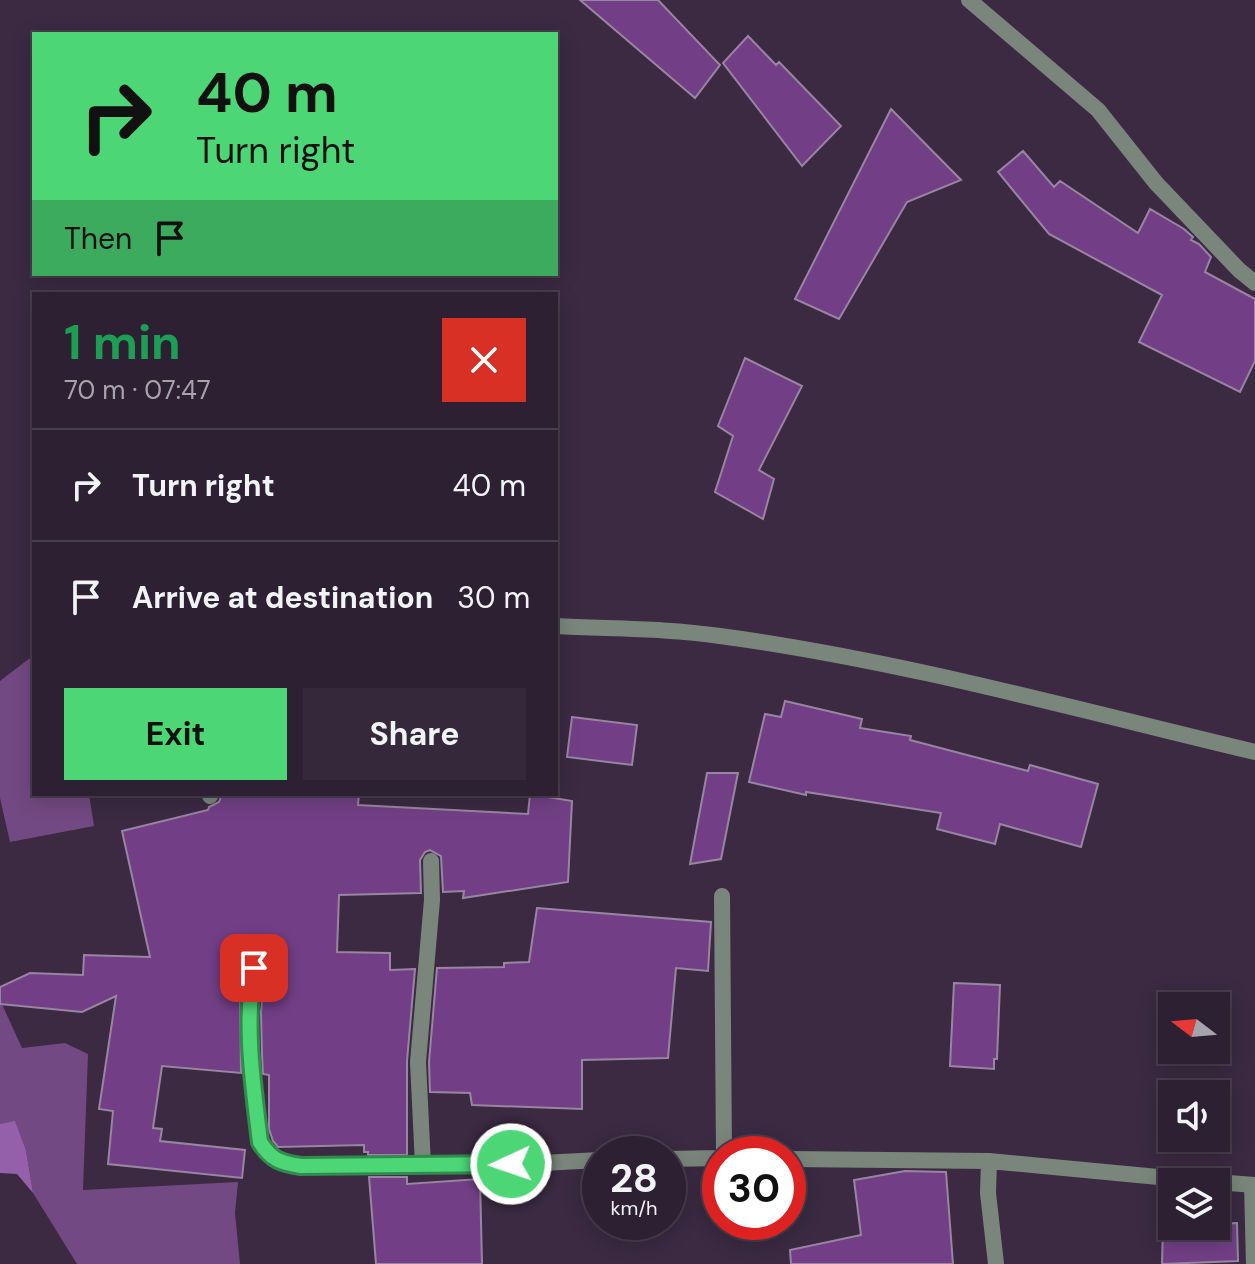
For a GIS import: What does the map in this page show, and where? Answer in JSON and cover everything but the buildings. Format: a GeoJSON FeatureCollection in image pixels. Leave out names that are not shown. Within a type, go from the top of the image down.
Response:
{"type":"FeatureCollection","features":[{"type":"Feature","properties":{"kind":"street"},"geometry":{"type":"LineString","coordinates":[[969,0],[1098,110],[1156,183],[1255,283]]}},
{"type":"Feature","properties":{"kind":"street"},"geometry":{"type":"LineString","coordinates":[[558,626],[717,635],[818,652],[955,680],[1255,752]]}},
{"type":"Feature","properties":{"kind":"street"},"geometry":{"type":"LineString","coordinates":[[423,1165],[418,1062],[432,900],[431,861]]}},
{"type":"Feature","properties":{"kind":"street"},"geometry":{"type":"LineString","coordinates":[[722,896],[722,1136]]}},
{"type":"Feature","properties":{"kind":"street"},"geometry":{"type":"LineString","coordinates":[[254,968],[249,996],[250,1038],[260,1142],[269,1156],[283,1163],[301,1166],[482,1166],[582,1161]]}},
{"type":"Feature","properties":{"kind":"street"},"geometry":{"type":"LineString","coordinates":[[806,1159],[989,1161],[1158,1177]]}},
{"type":"Feature","properties":{"kind":"street"},"geometry":{"type":"LineString","coordinates":[[989,1161],[988,1193],[996,1264]]}},
{"type":"Feature","properties":{"kind":"street"},"geometry":{"type":"LineString","coordinates":[[1230,1183],[1254,1185],[1254,1264]]}},
{"type":"Feature","properties":{"kind":"shaded area"},"geometry":{"type":"Polygon","coordinates":[[[32,657],[32,796],[89,796],[94,826],[10,842],[0,798],[0,681],[32,657]]]}},
{"type":"Feature","properties":{"kind":"shaded area"},"geometry":{"type":"Polygon","coordinates":[[[0,1000],[22,1048],[65,1043],[88,1054],[83,1190],[238,1182],[235,1213],[240,1264],[77,1264],[33,1193],[26,1150],[15,1122],[0,1124],[0,1000]]]}},
{"type":"Feature","properties":{"kind":"shaded area"},"geometry":{"type":"Polygon","coordinates":[[[15,1121],[26,1150],[33,1193],[17,1174],[0,1173],[0,1124],[15,1121]]]}},
{"type":"Feature","properties":{"kind":"route"},"geometry":{"type":"LineString","coordinates":[[254,968],[249,996],[249,1025],[254,1090],[260,1142],[269,1156],[283,1163],[301,1166],[511,1164]]}}]}
